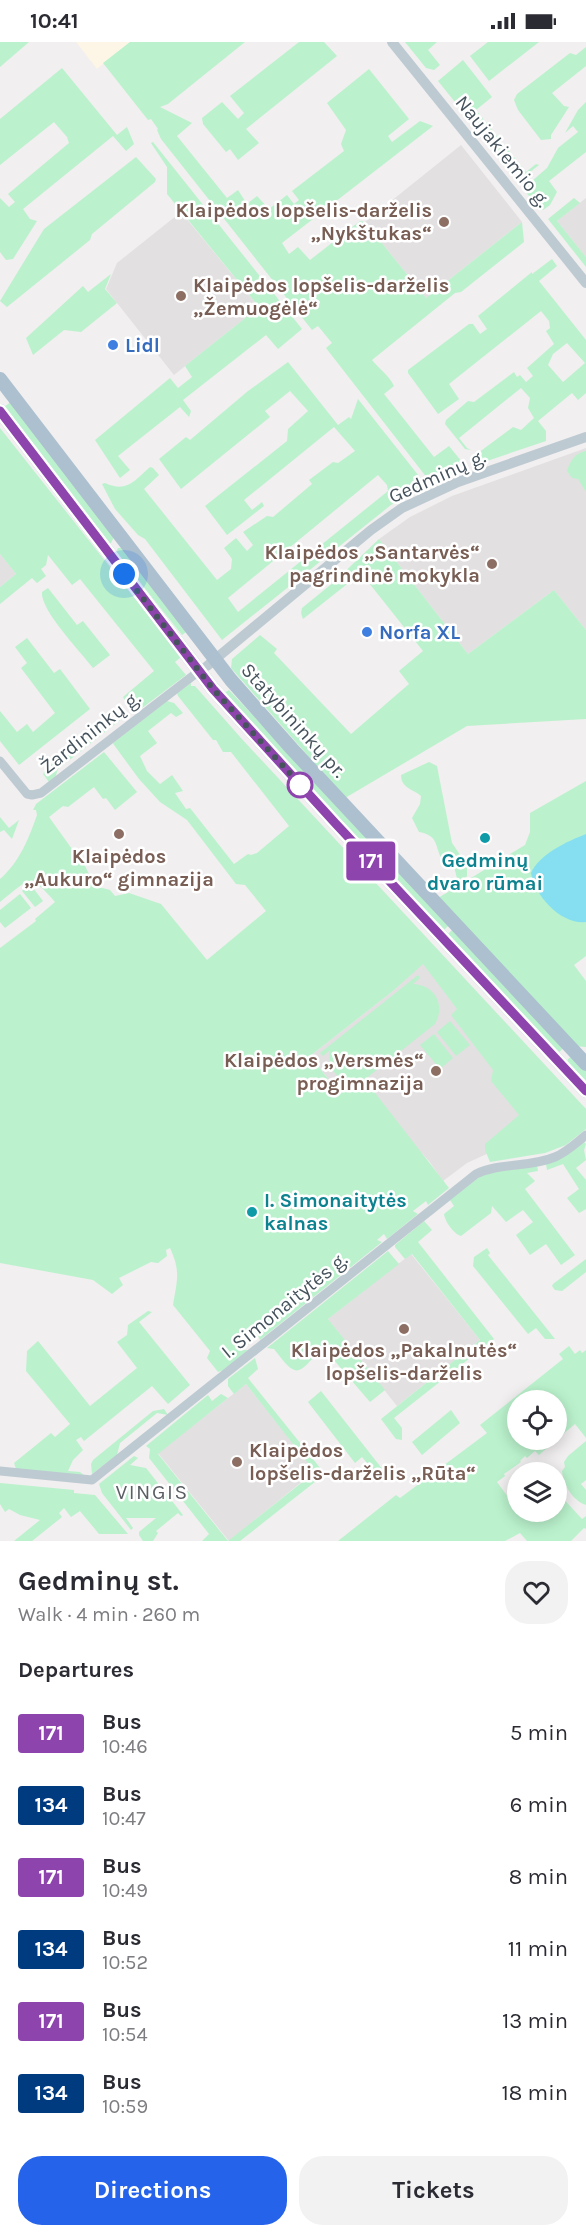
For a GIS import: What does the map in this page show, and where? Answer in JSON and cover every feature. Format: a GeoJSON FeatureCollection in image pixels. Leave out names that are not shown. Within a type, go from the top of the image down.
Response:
{"type":"FeatureCollection","features":[{"type":"Feature","properties":{"kind":"main road","name":"Statybininkų pr."},"geometry":{"type":"LineString","coordinates":[[0,379],[120,536],[207,666],[292,749],[586,1064]]}},
{"type":"Feature","properties":{"kind":"main road","name":"Statybininkų pr."},"geometry":{"type":"LineString","coordinates":[[0,411],[104,548],[207,666],[336,824],[586,1091]]}},
{"type":"Feature","properties":{"kind":"main road"},"geometry":{"type":"LineString","coordinates":[[104,548],[114,545],[120,536]]}},
{"type":"Feature","properties":{"kind":"main road"},"geometry":{"type":"LineString","coordinates":[[559,1061],[562,1052],[572,1049]]}},
{"type":"Feature","properties":{"kind":"street","name":"Naujakiemio g."},"geometry":{"type":"LineString","coordinates":[[392,42],[586,283]]}},
{"type":"Feature","properties":{"kind":"street","name":"Gedminų g."},"geometry":{"type":"LineString","coordinates":[[207,666],[371,530],[402,508],[458,482],[586,437]]}},
{"type":"Feature","properties":{"kind":"street","name":"Žardininkų g."},"geometry":{"type":"LineString","coordinates":[[0,761],[27,794],[41,793],[207,666]]}},
{"type":"Feature","properties":{"kind":"street","name":"I. Simonaitytės g."},"geometry":{"type":"LineString","coordinates":[[0,1471],[92,1480],[476,1174],[497,1166],[540,1162],[555,1157],[568,1150],[586,1135]]}},
{"type":"Feature","properties":{"kind":"shaded area"},"geometry":{"type":"Polygon","coordinates":[[[76,42],[130,42],[97,69],[76,42]]]}},
{"type":"Feature","properties":{"kind":"shaded area","name":"Klaipėdos lopšelis-darželis „Nykštukas“"},"geometry":{"type":"Polygon","coordinates":[[[461,145],[522,222],[426,298],[365,222],[461,145]]]}},
{"type":"Feature","properties":{"kind":"shaded area"},"geometry":{"type":"Polygon","coordinates":[[[586,198],[586,257],[557,221],[586,198]]]}},
{"type":"Feature","properties":{"kind":"shaded area","name":"Klaipėdos lopšelis-darželis „Žemuogėlė“"},"geometry":{"type":"Polygon","coordinates":[[[181,212],[259,307],[174,375],[106,289],[117,263],[181,212]]]}},
{"type":"Feature","properties":{"kind":"shaded area","name":"Klaipėdos „Santarvės“ pagrindinė mokykla"},"geometry":{"type":"Polygon","coordinates":[[[586,448],[586,630],[554,590],[468,654],[379,539],[410,517],[452,496],[586,448]]]}},
{"type":"Feature","properties":{"kind":"shaded area"},"geometry":{"type":"Polygon","coordinates":[[[0,554],[16,574],[0,587],[0,554]]]}},
{"type":"Feature","properties":{"kind":"shaded area","name":"Klaipėdos „Versmės“ progimnazija"},"geometry":{"type":"Polygon","coordinates":[[[423,963],[586,1109],[586,1117],[491,1152],[467,1163],[443,1181],[429,1161],[362,1088],[336,1089],[310,1056],[393,991],[423,963]]]}},
{"type":"Feature","properties":{"kind":"shaded area","name":"Klaipėdos „Pakalnutės“ lopšelis-darželis"},"geometry":{"type":"Polygon","coordinates":[[[411,1254],[480,1340],[397,1406],[328,1319],[411,1254]]]}},
{"type":"Feature","properties":{"kind":"shaded area","name":"Klaipėdos lopšelis-darželis „Rūta“"},"geometry":{"type":"Polygon","coordinates":[[[246,1384],[315,1471],[229,1541],[158,1453],[246,1384]]]}},
{"type":"Feature","properties":{"kind":"green space"},"geometry":{"type":"Polygon","coordinates":[[[0,42],[29,42],[0,67],[0,42]]]}},
{"type":"Feature","properties":{"kind":"green space"},"geometry":{"type":"Polygon","coordinates":[[[130,42],[245,42],[168,104],[160,107],[192,123],[177,136],[227,198],[238,190],[247,204],[257,196],[269,209],[287,195],[294,204],[299,200],[292,191],[344,151],[341,144],[346,130],[327,103],[369,69],[409,119],[388,136],[392,142],[420,121],[433,126],[282,243],[289,254],[298,247],[310,260],[360,221],[365,222],[426,298],[522,222],[524,242],[461,292],[455,293],[372,360],[394,386],[384,394],[434,457],[449,446],[467,468],[431,483],[326,348],[332,343],[318,326],[312,330],[161,139],[151,119],[148,120],[103,63],[130,42]]]}},
{"type":"Feature","properties":{"kind":"green space"},"geometry":{"type":"Polygon","coordinates":[[[299,42],[324,42],[337,56],[246,129],[259,143],[238,160],[230,149],[226,152],[203,124],[202,118],[222,102],[238,119],[244,113],[230,96],[299,42]]]}},
{"type":"Feature","properties":{"kind":"green space"},"geometry":{"type":"Polygon","coordinates":[[[405,42],[437,42],[428,50],[440,65],[434,70],[426,68],[405,42]]]}},
{"type":"Feature","properties":{"kind":"green space"},"geometry":{"type":"Polygon","coordinates":[[[488,42],[539,42],[489,81],[470,56],[488,42]]]}},
{"type":"Feature","properties":{"kind":"green space"},"geometry":{"type":"Polygon","coordinates":[[[586,47],[586,66],[552,93],[564,106],[569,107],[551,135],[551,139],[541,140],[518,110],[514,100],[517,94],[570,53],[576,55],[586,47]]]}},
{"type":"Feature","properties":{"kind":"green space"},"geometry":{"type":"Polygon","coordinates":[[[463,60],[492,97],[476,110],[526,172],[536,164],[539,165],[520,180],[438,81],[463,60]]]}},
{"type":"Feature","properties":{"kind":"green space"},"geometry":{"type":"Polygon","coordinates":[[[62,68],[117,135],[127,127],[134,144],[126,151],[113,136],[23,209],[30,219],[37,221],[13,259],[6,260],[0,252],[0,198],[9,207],[15,202],[8,194],[69,143],[67,137],[54,122],[0,165],[0,119],[62,68]]]}},
{"type":"Feature","properties":{"kind":"green space"},"geometry":{"type":"Polygon","coordinates":[[[586,102],[586,152],[549,181],[557,192],[550,205],[543,210],[540,209],[524,190],[525,187],[547,168],[558,148],[578,132],[573,126],[565,133],[578,110],[586,102]]]}},
{"type":"Feature","properties":{"kind":"green space"},"geometry":{"type":"Polygon","coordinates":[[[153,142],[302,329],[278,349],[266,335],[183,400],[191,411],[189,417],[180,407],[118,456],[130,470],[120,478],[95,440],[170,378],[178,388],[192,377],[185,366],[259,307],[167,194],[167,167],[151,143],[153,142]]]}},
{"type":"Feature","properties":{"kind":"green space"},"geometry":{"type":"Polygon","coordinates":[[[136,157],[156,179],[155,182],[92,234],[90,240],[7,307],[0,301],[44,229],[136,157]]]}},
{"type":"Feature","properties":{"kind":"green space"},"geometry":{"type":"Polygon","coordinates":[[[574,198],[580,203],[557,221],[586,257],[586,267],[548,219],[574,198]]]}},
{"type":"Feature","properties":{"kind":"green space"},"geometry":{"type":"Polygon","coordinates":[[[552,259],[557,266],[539,281],[586,340],[586,393],[578,400],[572,393],[538,421],[546,431],[546,441],[478,464],[475,459],[478,453],[513,427],[521,430],[534,418],[528,408],[530,398],[521,388],[459,438],[471,450],[465,449],[445,424],[446,420],[468,401],[474,402],[514,372],[517,377],[520,375],[526,382],[533,376],[527,368],[554,344],[546,331],[550,328],[549,321],[541,311],[449,384],[459,399],[438,414],[408,370],[469,324],[473,324],[480,334],[487,329],[478,316],[532,272],[532,274],[552,259]],[[567,343],[553,354],[548,365],[563,382],[585,363],[567,343]]]}},
{"type":"Feature","properties":{"kind":"green space"},"geometry":{"type":"Polygon","coordinates":[[[111,274],[105,289],[117,303],[81,332],[64,330],[33,355],[26,338],[83,286],[88,292],[111,274]]]}},
{"type":"Feature","properties":{"kind":"green space"},"geometry":{"type":"Polygon","coordinates":[[[288,362],[338,425],[349,417],[351,419],[358,399],[426,485],[391,505],[222,640],[145,539],[138,535],[115,509],[102,484],[125,486],[135,481],[150,467],[153,468],[159,475],[144,489],[217,580],[231,569],[232,559],[224,548],[236,538],[247,551],[253,545],[243,532],[267,516],[273,517],[312,484],[309,480],[333,462],[338,463],[355,451],[334,427],[244,500],[252,510],[262,502],[264,506],[227,535],[205,506],[287,441],[288,429],[308,411],[290,391],[265,411],[270,417],[181,489],[159,459],[186,437],[190,440],[248,391],[288,362]],[[378,475],[228,598],[238,612],[388,491],[387,485],[378,475]]]}},
{"type":"Feature","properties":{"kind":"green space"},"geometry":{"type":"Polygon","coordinates":[[[12,401],[114,537],[111,543],[4,407],[12,401]]]}},
{"type":"Feature","properties":{"kind":"green space"},"geometry":{"type":"Polygon","coordinates":[[[0,428],[181,657],[175,662],[186,675],[134,714],[123,697],[154,671],[80,579],[72,585],[48,555],[46,565],[41,569],[46,576],[37,583],[32,578],[0,604],[0,587],[16,574],[0,554],[0,428]]]}},
{"type":"Feature","properties":{"kind":"green space"},"geometry":{"type":"Polygon","coordinates":[[[586,451],[586,492],[578,479],[572,478],[567,471],[574,458],[586,451]]]}},
{"type":"Feature","properties":{"kind":"green space"},"geometry":{"type":"Polygon","coordinates":[[[379,539],[468,654],[554,590],[586,630],[586,719],[467,726],[345,798],[231,668],[232,659],[260,635],[277,649],[274,653],[351,734],[409,684],[399,671],[423,651],[361,573],[303,619],[301,613],[302,608],[334,582],[379,539]]]}},
{"type":"Feature","properties":{"kind":"green space"},"geometry":{"type":"Polygon","coordinates":[[[118,548],[123,548],[186,632],[182,635],[116,552],[118,548]]]}},
{"type":"Feature","properties":{"kind":"green space"},"geometry":{"type":"Polygon","coordinates":[[[48,588],[77,625],[83,621],[110,655],[93,668],[47,609],[42,592],[48,588]]]}},
{"type":"Feature","properties":{"kind":"green space"},"geometry":{"type":"Polygon","coordinates":[[[27,638],[54,673],[60,669],[90,709],[19,765],[0,741],[0,711],[17,732],[27,724],[33,732],[55,713],[21,668],[27,663],[15,647],[27,638]]]}},
{"type":"Feature","properties":{"kind":"green space"},"geometry":{"type":"Polygon","coordinates":[[[191,683],[191,686],[195,686],[586,1109],[586,1129],[566,1145],[545,1153],[490,1162],[485,1144],[519,1115],[491,1081],[493,1070],[451,1015],[457,1009],[423,964],[393,991],[310,1056],[336,1089],[355,1090],[369,1085],[449,1188],[428,1205],[426,1201],[413,1211],[418,1214],[387,1239],[384,1234],[377,1240],[382,1242],[260,1340],[258,1336],[241,1350],[248,1350],[224,1370],[218,1372],[207,1358],[210,1351],[173,1305],[177,1270],[170,1248],[166,1250],[167,1256],[158,1263],[151,1262],[119,1278],[123,1285],[112,1294],[93,1280],[0,1263],[0,948],[36,921],[35,919],[55,902],[40,886],[29,882],[17,888],[0,902],[0,879],[18,858],[27,841],[37,815],[36,810],[33,810],[36,804],[104,752],[137,792],[115,810],[94,787],[68,807],[63,806],[49,817],[82,860],[95,886],[110,890],[115,896],[129,893],[161,904],[207,960],[266,911],[245,885],[236,884],[187,820],[160,802],[139,779],[113,743],[167,701],[174,703],[183,713],[176,717],[171,713],[148,731],[157,743],[140,756],[147,771],[160,784],[172,775],[183,791],[175,793],[186,809],[190,808],[234,864],[248,854],[257,853],[289,826],[231,752],[223,752],[216,740],[213,740],[178,696],[177,693],[191,683]]]}},
{"type":"Feature","properties":{"kind":"green space"},"geometry":{"type":"Polygon","coordinates":[[[229,690],[450,924],[443,931],[224,693],[229,690]]]}},
{"type":"Feature","properties":{"kind":"green space"},"geometry":{"type":"Polygon","coordinates":[[[120,711],[124,717],[58,769],[55,778],[49,782],[43,774],[47,768],[120,711]]]}},
{"type":"Feature","properties":{"kind":"green space"},"geometry":{"type":"Polygon","coordinates":[[[429,762],[437,766],[452,843],[467,865],[467,876],[462,882],[457,879],[453,866],[445,863],[441,858],[434,840],[419,832],[412,818],[420,804],[421,796],[405,786],[401,775],[429,762]]]}},
{"type":"Feature","properties":{"kind":"green space"},"geometry":{"type":"Polygon","coordinates":[[[586,781],[586,956],[574,965],[586,981],[586,1047],[573,1046],[438,898],[525,845],[530,832],[530,813],[586,781]]]}},
{"type":"Feature","properties":{"kind":"green space"},"geometry":{"type":"Polygon","coordinates":[[[0,817],[9,828],[19,820],[12,839],[4,830],[0,832],[0,817]]]}},
{"type":"Feature","properties":{"kind":"green space"},"geometry":{"type":"Polygon","coordinates":[[[30,884],[43,901],[35,907],[22,891],[30,884]]]}},
{"type":"Feature","properties":{"kind":"green space"},"geometry":{"type":"Polygon","coordinates":[[[20,894],[31,908],[5,928],[0,922],[0,910],[20,894]]]}},
{"type":"Feature","properties":{"kind":"green space"},"geometry":{"type":"Polygon","coordinates":[[[454,928],[563,1048],[558,1054],[447,935],[454,928]]]}},
{"type":"Feature","properties":{"kind":"green space"},"geometry":{"type":"Polygon","coordinates":[[[418,975],[420,978],[413,984],[421,985],[433,992],[439,1003],[435,1024],[364,1080],[349,1081],[338,1076],[331,1065],[330,1050],[323,1056],[320,1053],[418,975]]]}},
{"type":"Feature","properties":{"kind":"green space"},"geometry":{"type":"Polygon","coordinates":[[[450,1021],[470,1045],[456,1056],[437,1032],[450,1021]]]}},
{"type":"Feature","properties":{"kind":"green space"},"geometry":{"type":"Polygon","coordinates":[[[434,1034],[453,1058],[440,1069],[420,1045],[434,1034]]]}},
{"type":"Feature","properties":{"kind":"green space"},"geometry":{"type":"Polygon","coordinates":[[[571,1057],[586,1070],[586,1084],[567,1063],[571,1057]]]}},
{"type":"Feature","properties":{"kind":"green space"},"geometry":{"type":"Polygon","coordinates":[[[584,1142],[586,1160],[576,1168],[586,1180],[586,1209],[579,1213],[567,1198],[579,1189],[563,1164],[547,1170],[546,1164],[584,1142]]]}},
{"type":"Feature","properties":{"kind":"green space"},"geometry":{"type":"Polygon","coordinates":[[[537,1165],[538,1171],[527,1173],[535,1181],[525,1189],[575,1255],[561,1265],[546,1244],[530,1255],[516,1235],[533,1222],[523,1210],[506,1222],[492,1206],[491,1213],[461,1236],[448,1224],[444,1214],[454,1206],[450,1200],[479,1177],[495,1171],[537,1165]]]}},
{"type":"Feature","properties":{"kind":"green space"},"geometry":{"type":"Polygon","coordinates":[[[424,1221],[432,1230],[418,1242],[494,1339],[394,1418],[402,1428],[402,1440],[396,1439],[381,1419],[480,1340],[412,1254],[405,1259],[395,1247],[424,1221]]]}},
{"type":"Feature","properties":{"kind":"green space"},"geometry":{"type":"Polygon","coordinates":[[[487,1248],[490,1253],[488,1255],[555,1339],[545,1339],[536,1328],[528,1334],[473,1266],[474,1257],[487,1248]]]}},
{"type":"Feature","properties":{"kind":"green space"},"geometry":{"type":"Polygon","coordinates":[[[388,1251],[399,1264],[328,1319],[385,1390],[370,1402],[327,1352],[324,1354],[321,1349],[307,1365],[297,1370],[288,1365],[274,1349],[267,1348],[388,1251]]]}},
{"type":"Feature","properties":{"kind":"green space"},"geometry":{"type":"Polygon","coordinates":[[[586,1259],[586,1272],[562,1291],[555,1290],[553,1284],[586,1259]]]}},
{"type":"Feature","properties":{"kind":"green space"},"geometry":{"type":"Polygon","coordinates":[[[148,1311],[152,1312],[139,1322],[190,1385],[168,1404],[152,1386],[84,1441],[81,1437],[76,1440],[83,1450],[73,1460],[68,1471],[80,1472],[85,1476],[16,1469],[14,1463],[51,1433],[55,1437],[70,1424],[26,1371],[27,1351],[38,1341],[90,1406],[137,1368],[117,1342],[127,1335],[128,1325],[148,1311]]]}},
{"type":"Feature","properties":{"kind":"green space"},"geometry":{"type":"Polygon","coordinates":[[[569,1346],[575,1354],[580,1350],[582,1353],[586,1350],[586,1438],[575,1424],[567,1431],[567,1390],[524,1390],[563,1359],[559,1354],[569,1346]]]}},
{"type":"Feature","properties":{"kind":"green space"},"geometry":{"type":"Polygon","coordinates":[[[255,1358],[258,1369],[248,1378],[325,1474],[240,1541],[228,1541],[315,1472],[246,1384],[234,1394],[228,1386],[228,1379],[255,1358]]]}},
{"type":"Feature","properties":{"kind":"green space"},"geometry":{"type":"Polygon","coordinates":[[[321,1391],[387,1475],[378,1476],[362,1457],[355,1463],[308,1402],[321,1391]]]}},
{"type":"Feature","properties":{"kind":"green space"},"geometry":{"type":"Polygon","coordinates":[[[221,1394],[228,1398],[158,1454],[228,1541],[202,1541],[209,1534],[149,1458],[150,1449],[146,1446],[208,1395],[212,1401],[221,1394]]]}},
{"type":"Feature","properties":{"kind":"green space"},"geometry":{"type":"Polygon","coordinates":[[[507,1404],[507,1450],[545,1450],[539,1455],[535,1451],[527,1458],[525,1456],[521,1462],[507,1462],[505,1476],[497,1482],[507,1496],[507,1522],[567,1522],[567,1503],[582,1519],[586,1516],[586,1529],[584,1528],[571,1541],[527,1541],[520,1533],[505,1541],[338,1541],[396,1495],[400,1498],[487,1433],[480,1425],[507,1404]]]}},
{"type":"Feature","properties":{"kind":"green space"},"geometry":{"type":"Polygon","coordinates":[[[164,1409],[168,1415],[157,1413],[120,1443],[117,1455],[92,1474],[93,1460],[153,1411],[164,1409]]]}},
{"type":"Feature","properties":{"kind":"green space"},"geometry":{"type":"Polygon","coordinates":[[[451,1410],[460,1423],[422,1455],[412,1442],[451,1410]]]}},
{"type":"Feature","properties":{"kind":"green space"},"geometry":{"type":"Polygon","coordinates":[[[586,1441],[586,1480],[581,1484],[586,1490],[586,1505],[577,1500],[567,1486],[567,1462],[564,1462],[586,1441]]]}},
{"type":"Feature","properties":{"kind":"green space"},"geometry":{"type":"Polygon","coordinates":[[[134,1456],[138,1458],[130,1465],[146,1468],[183,1515],[178,1513],[156,1531],[158,1533],[153,1541],[143,1541],[139,1532],[156,1518],[126,1518],[133,1528],[131,1530],[102,1493],[99,1484],[134,1456]]]}},
{"type":"Feature","properties":{"kind":"green space"},"geometry":{"type":"Polygon","coordinates":[[[0,1483],[74,1490],[74,1493],[95,1495],[128,1534],[99,1534],[80,1511],[71,1517],[64,1508],[59,1513],[62,1517],[32,1541],[14,1541],[40,1520],[20,1515],[9,1509],[5,1512],[0,1504],[0,1483]]]}},
{"type":"Feature","properties":{"kind":"water"},"geometry":{"type":"Polygon","coordinates":[[[586,834],[586,922],[577,922],[567,919],[551,907],[538,891],[531,873],[547,854],[586,834]]]}},
{"type":"Feature","properties":{"kind":"bus line","name":"171"},"geometry":{"type":"LineString","coordinates":[[0,411],[213,689],[586,1091]]}},
{"type":"Feature","properties":{"kind":"place","name":"Klaipėdos lopšelis-darželis „Nykštukas“"},"geometry":{"type":"Point","coordinates":[444,222]}},
{"type":"Feature","properties":{"kind":"place","name":"Klaipėdos lopšelis-darželis „Žemuogėlė“"},"geometry":{"type":"Point","coordinates":[181,296]}},
{"type":"Feature","properties":{"kind":"place","name":"Lidl"},"geometry":{"type":"Point","coordinates":[113,345]}},
{"type":"Feature","properties":{"kind":"place","name":"Klaipėdos „Santarvės“ pagrindinė mokykla"},"geometry":{"type":"Point","coordinates":[492,564]}},
{"type":"Feature","properties":{"kind":"place","name":"Norfa XL"},"geometry":{"type":"Point","coordinates":[367,632]}},
{"type":"Feature","properties":{"kind":"place","name":"Klaipėdos „Aukuro“ gimnazija"},"geometry":{"type":"Point","coordinates":[119,834]}},
{"type":"Feature","properties":{"kind":"place","name":"Gedminų dvaro rūmai"},"geometry":{"type":"Point","coordinates":[485,838]}},
{"type":"Feature","properties":{"kind":"place","name":"Klaipėdos „Versmės“ progimnazija"},"geometry":{"type":"Point","coordinates":[436,1071]}},
{"type":"Feature","properties":{"kind":"place","name":"I. Simonaitytės kalnas"},"geometry":{"type":"Point","coordinates":[252,1212]}},
{"type":"Feature","properties":{"kind":"place","name":"Klaipėdos „Pakalnutės“ lopšelis-darželis"},"geometry":{"type":"Point","coordinates":[404,1329]}},
{"type":"Feature","properties":{"kind":"place","name":"Klaipėdos lopšelis-darželis „Rūta“"},"geometry":{"type":"Point","coordinates":[237,1462]}},
{"type":"Feature","properties":{"kind":"district","name":"VINGIS"},"geometry":{"type":"Point","coordinates":[152,1492]}},
{"type":"Feature","properties":{"kind":"route"},"geometry":{"type":"LineString","coordinates":[[124,574],[213,689],[305,790],[300,785]]}}]}
